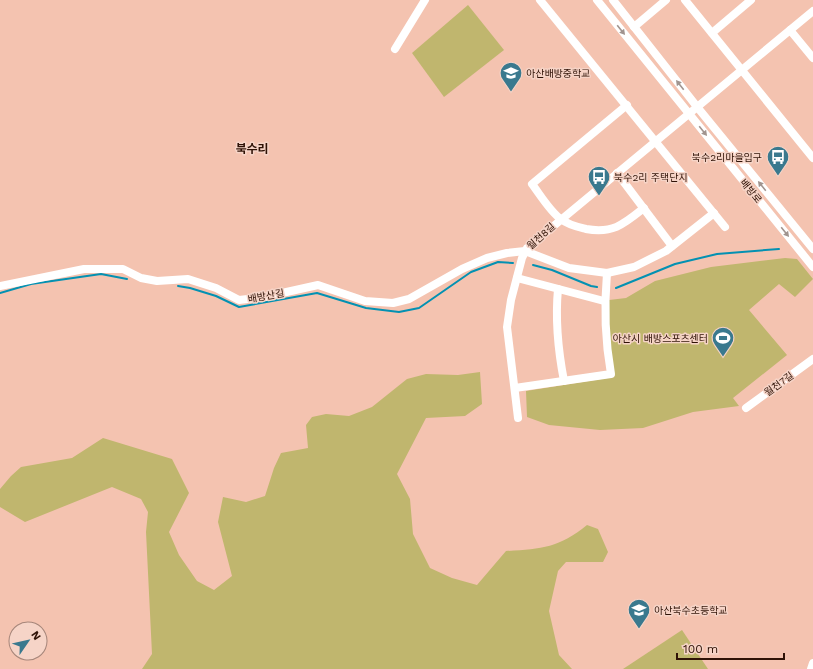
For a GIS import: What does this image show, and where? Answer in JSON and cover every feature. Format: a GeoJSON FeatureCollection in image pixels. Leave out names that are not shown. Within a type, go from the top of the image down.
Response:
{"type":"FeatureCollection","features":[{"type":"Feature","properties":{"kind":"street"},"geometry":{"type":"LineString","coordinates":[[395,49],[425,0]]}},
{"type":"Feature","properties":{"kind":"street"},"geometry":{"type":"LineString","coordinates":[[540,0],[657,141],[725,227]]}},
{"type":"Feature","properties":{"kind":"street","name":"배방로"},"geometry":{"type":"LineString","coordinates":[[597,0],[813,267]]}},
{"type":"Feature","properties":{"kind":"street","name":"배방로"},"geometry":{"type":"LineString","coordinates":[[613,0],[698,108],[813,249]]}},
{"type":"Feature","properties":{"kind":"street"},"geometry":{"type":"LineString","coordinates":[[634,27],[666,0]]}},
{"type":"Feature","properties":{"kind":"street"},"geometry":{"type":"LineString","coordinates":[[685,0],[813,158]]}},
{"type":"Feature","properties":{"kind":"street"},"geometry":{"type":"LineString","coordinates":[[712,33],[752,0]]}},
{"type":"Feature","properties":{"kind":"street"},"geometry":{"type":"LineString","coordinates":[[689,115],[813,11]]}},
{"type":"Feature","properties":{"kind":"street"},"geometry":{"type":"LineString","coordinates":[[790,30],[813,58]]}},
{"type":"Feature","properties":{"kind":"street"},"geometry":{"type":"LineString","coordinates":[[627,105],[532,184],[560,219],[577,227],[598,231],[611,230],[625,223],[644,208]]}},
{"type":"Feature","properties":{"kind":"street","name":"월천8길"},"geometry":{"type":"LineString","coordinates":[[518,418],[507,327],[517,278],[525,251],[537,238],[689,115]]}},
{"type":"Feature","properties":{"kind":"street"},"geometry":{"type":"LineString","coordinates":[[618,173],[672,246]]}},
{"type":"Feature","properties":{"kind":"street"},"geometry":{"type":"LineString","coordinates":[[525,251],[569,268],[607,273],[634,267],[672,246],[714,213]]}},
{"type":"Feature","properties":{"kind":"street","name":"배방산길"},"geometry":{"type":"LineString","coordinates":[[0,286],[84,269],[123,269],[141,278],[157,282],[188,279],[216,288],[239,300],[264,297],[318,285],[365,301],[393,303],[409,299],[462,268],[487,258],[507,253],[525,251]]}},
{"type":"Feature","properties":{"kind":"street"},"geometry":{"type":"LineString","coordinates":[[515,388],[611,374],[605,340],[604,302],[607,273]]}},
{"type":"Feature","properties":{"kind":"street"},"geometry":{"type":"LineString","coordinates":[[517,278],[604,302]]}},
{"type":"Feature","properties":{"kind":"street"},"geometry":{"type":"LineString","coordinates":[[558,290],[555,314],[559,356],[564,381]]}},
{"type":"Feature","properties":{"kind":"street","name":"월천7길"},"geometry":{"type":"LineString","coordinates":[[746,408],[813,359]]}},
{"type":"Feature","properties":{"kind":"street"},"geometry":{"type":"LineString","coordinates":[[811,669],[813,664]]}},
{"type":"Feature","properties":{"kind":"shaded area"},"geometry":{"type":"Polygon","coordinates":[[[468,5],[504,50],[444,97],[412,53],[468,5]]]}},
{"type":"Feature","properties":{"kind":"shaded area"},"geometry":{"type":"Polygon","coordinates":[[[785,258],[797,259],[813,279],[795,297],[779,284],[749,310],[787,355],[733,398],[739,406],[693,412],[643,428],[600,430],[549,425],[527,417],[526,391],[614,377],[609,340],[609,300],[626,298],[655,281],[711,267],[785,258]]]}},
{"type":"Feature","properties":{"kind":"shaded area"},"geometry":{"type":"Polygon","coordinates":[[[480,372],[482,404],[465,416],[426,418],[397,474],[410,499],[413,534],[430,568],[452,578],[477,585],[506,551],[549,546],[577,533],[587,525],[598,529],[608,552],[603,562],[566,562],[558,571],[549,611],[559,655],[572,669],[142,669],[152,654],[146,532],[148,512],[141,499],[112,487],[25,522],[0,507],[0,489],[21,467],[72,458],[103,438],[172,459],[189,493],[169,532],[179,555],[197,581],[214,590],[232,576],[218,522],[223,497],[246,502],[265,496],[274,468],[281,453],[308,448],[306,425],[312,417],[326,414],[349,416],[372,407],[407,379],[426,374],[458,375],[480,372]]]}},
{"type":"Feature","properties":{"kind":"shaded area"},"geometry":{"type":"Polygon","coordinates":[[[682,630],[708,669],[623,669],[682,630]]]}},
{"type":"Feature","properties":{"kind":"waterway"},"geometry":{"type":"LineString","coordinates":[[616,288],[675,264],[717,254],[779,249]]}},
{"type":"Feature","properties":{"kind":"waterway"},"geometry":{"type":"LineString","coordinates":[[178,286],[216,296],[239,307],[317,293],[366,308],[399,312],[419,308],[471,272],[498,262],[513,263]]}},
{"type":"Feature","properties":{"kind":"waterway"},"geometry":{"type":"LineString","coordinates":[[533,265],[552,270],[597,287]]}},
{"type":"Feature","properties":{"kind":"waterway"},"geometry":{"type":"LineString","coordinates":[[0,293],[31,284],[101,274],[127,279]]}},
{"type":"Feature","properties":{"kind":"place","name":"아산배방중학교"},"geometry":{"type":"Point","coordinates":[511,92]}},
{"type":"Feature","properties":{"kind":"place","name":"북수2리마을입구"},"geometry":{"type":"Point","coordinates":[778,176]}},
{"type":"Feature","properties":{"kind":"place","name":"북수2리 주택단지"},"geometry":{"type":"Point","coordinates":[599,196]}},
{"type":"Feature","properties":{"kind":"place","name":"아산시 배방스포츠센터"},"geometry":{"type":"Point","coordinates":[723,358]}},
{"type":"Feature","properties":{"kind":"place","name":"아산북수초등학교"},"geometry":{"type":"Point","coordinates":[639,630]}},
{"type":"Feature","properties":{"kind":"district","name":"북수리"},"geometry":{"type":"Point","coordinates":[252,149]}}]}
